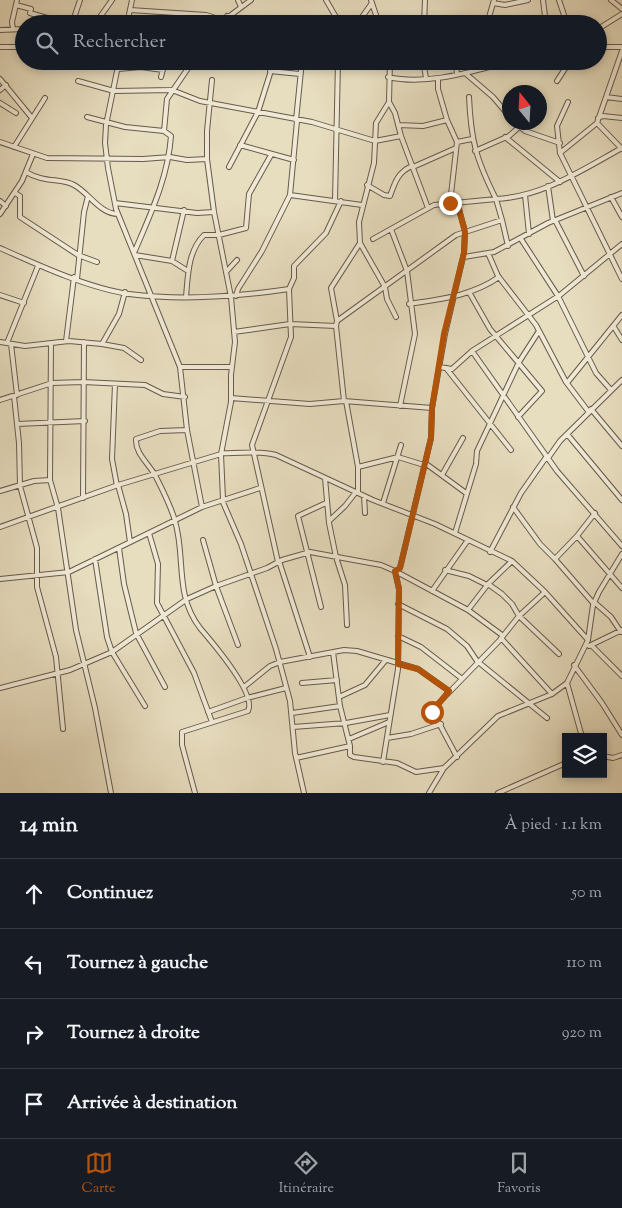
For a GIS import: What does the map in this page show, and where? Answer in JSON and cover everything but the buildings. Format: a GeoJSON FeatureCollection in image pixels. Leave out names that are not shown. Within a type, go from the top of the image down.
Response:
{"type":"FeatureCollection","features":[{"type":"Feature","properties":{"kind":"street"},"geometry":{"type":"LineString","coordinates":[[75,15],[80,0]]}},
{"type":"Feature","properties":{"kind":"street"},"geometry":{"type":"LineString","coordinates":[[101,15],[112,0]]}},
{"type":"Feature","properties":{"kind":"street"},"geometry":{"type":"LineString","coordinates":[[129,15],[132,0]]}},
{"type":"Feature","properties":{"kind":"street"},"geometry":{"type":"LineString","coordinates":[[238,0],[241,7]]}},
{"type":"Feature","properties":{"kind":"street"},"geometry":{"type":"LineString","coordinates":[[229,15],[252,0]]}},
{"type":"Feature","properties":{"kind":"street"},"geometry":{"type":"LineString","coordinates":[[326,0],[335,15]]}},
{"type":"Feature","properties":{"kind":"street"},"geometry":{"type":"LineString","coordinates":[[424,15],[425,0]]}},
{"type":"Feature","properties":{"kind":"street"},"geometry":{"type":"LineString","coordinates":[[490,15],[494,2],[505,5],[528,0]]}},
{"type":"Feature","properties":{"kind":"street"},"geometry":{"type":"LineString","coordinates":[[543,0],[545,15]]}},
{"type":"Feature","properties":{"kind":"street"},"geometry":{"type":"LineString","coordinates":[[559,0],[564,15]]}},
{"type":"Feature","properties":{"kind":"street"},"geometry":{"type":"LineString","coordinates":[[611,0],[622,9]]}},
{"type":"Feature","properties":{"kind":"street"},"geometry":{"type":"LineString","coordinates":[[0,30],[13,29],[12,22],[17,2],[31,8],[30,13],[38,15]]}},
{"type":"Feature","properties":{"kind":"street"},"geometry":{"type":"LineString","coordinates":[[363,15],[371,2]]}},
{"type":"Feature","properties":{"kind":"street"},"geometry":{"type":"LineString","coordinates":[[371,2],[376,15]]}},
{"type":"Feature","properties":{"kind":"street"},"geometry":{"type":"LineString","coordinates":[[130,10],[206,15]]}},
{"type":"Feature","properties":{"kind":"street"},"geometry":{"type":"LineString","coordinates":[[607,23],[622,14]]}},
{"type":"Feature","properties":{"kind":"street"},"geometry":{"type":"LineString","coordinates":[[0,48],[15,47]]}},
{"type":"Feature","properties":{"kind":"street"},"geometry":{"type":"LineString","coordinates":[[607,47],[622,47]]}},
{"type":"Feature","properties":{"kind":"street"},"geometry":{"type":"LineString","coordinates":[[560,153],[597,123],[620,62],[622,51]]}},
{"type":"Feature","properties":{"kind":"street"},"geometry":{"type":"LineString","coordinates":[[118,70],[105,143],[115,203],[180,367],[185,397],[187,430],[202,507]]}},
{"type":"Feature","properties":{"kind":"street"},"geometry":{"type":"LineString","coordinates":[[162,78],[163,70]]}},
{"type":"Feature","properties":{"kind":"street"},"geometry":{"type":"LineString","coordinates":[[164,131],[167,99],[186,70]]}},
{"type":"Feature","properties":{"kind":"street"},"geometry":{"type":"LineString","coordinates":[[229,167],[258,112],[270,70],[300,74]]}},
{"type":"Feature","properties":{"kind":"street"},"geometry":{"type":"LineString","coordinates":[[236,296],[238,289],[262,251],[290,195],[301,70]]}},
{"type":"Feature","properties":{"kind":"street"},"geometry":{"type":"LineString","coordinates":[[335,201],[338,70]]}},
{"type":"Feature","properties":{"kind":"street"},"geometry":{"type":"LineString","coordinates":[[389,70],[389,102],[428,208]]}},
{"type":"Feature","properties":{"kind":"street"},"geometry":{"type":"LineString","coordinates":[[425,70],[426,78]]}},
{"type":"Feature","properties":{"kind":"street"},"geometry":{"type":"LineString","coordinates":[[457,70],[457,74]]}},
{"type":"Feature","properties":{"kind":"street"},"geometry":{"type":"LineString","coordinates":[[388,77],[403,81],[438,78],[477,70]]}},
{"type":"Feature","properties":{"kind":"street"},"geometry":{"type":"LineString","coordinates":[[557,81],[564,70]]}},
{"type":"Feature","properties":{"kind":"street"},"geometry":{"type":"LineString","coordinates":[[465,73],[493,97],[502,108]]}},
{"type":"Feature","properties":{"kind":"street"},"geometry":{"type":"LineString","coordinates":[[438,78],[438,89],[446,120],[457,142],[450,203]]}},
{"type":"Feature","properties":{"kind":"street"},"geometry":{"type":"LineString","coordinates":[[0,79],[32,118]]}},
{"type":"Feature","properties":{"kind":"street"},"geometry":{"type":"LineString","coordinates":[[212,80],[209,102],[207,159],[214,212],[231,296],[234,332],[231,398],[221,453],[222,500],[241,544],[280,662],[292,713],[296,758],[304,793]]}},
{"type":"Feature","properties":{"kind":"street"},"geometry":{"type":"LineString","coordinates":[[78,81],[114,91],[172,90],[209,102],[296,121],[312,122],[376,140],[401,136]]}},
{"type":"Feature","properties":{"kind":"street"},"geometry":{"type":"LineString","coordinates":[[0,96],[1,90],[6,84]]}},
{"type":"Feature","properties":{"kind":"street"},"geometry":{"type":"LineString","coordinates":[[469,97],[472,139],[475,151],[496,199],[508,246]]}},
{"type":"Feature","properties":{"kind":"street"},"geometry":{"type":"LineString","coordinates":[[606,97],[622,99]]}},
{"type":"Feature","properties":{"kind":"street"},"geometry":{"type":"LineString","coordinates":[[14,147],[45,98]]}},
{"type":"Feature","properties":{"kind":"street"},"geometry":{"type":"LineString","coordinates":[[389,102],[376,123],[374,163],[359,222],[360,243],[385,287],[387,299],[396,317]]}},
{"type":"Feature","properties":{"kind":"street"},"geometry":{"type":"LineString","coordinates":[[568,102],[557,126],[560,153],[570,178],[587,206],[622,280]]}},
{"type":"Feature","properties":{"kind":"street"},"geometry":{"type":"LineString","coordinates":[[0,103],[16,113]]}},
{"type":"Feature","properties":{"kind":"street"},"geometry":{"type":"LineString","coordinates":[[598,118],[604,116],[622,118]]}},
{"type":"Feature","properties":{"kind":"street"},"geometry":{"type":"LineString","coordinates":[[87,117],[125,126],[164,131],[171,136],[170,157],[154,206],[134,254]]}},
{"type":"Feature","properties":{"kind":"street"},"geometry":{"type":"LineString","coordinates":[[398,125],[423,126],[446,120]]}},
{"type":"Feature","properties":{"kind":"street"},"geometry":{"type":"LineString","coordinates":[[373,240],[428,208],[457,202],[514,198],[570,178],[622,149],[597,123]]}},
{"type":"Feature","properties":{"kind":"street"},"geometry":{"type":"LineString","coordinates":[[475,151],[506,137],[515,130]]}},
{"type":"Feature","properties":{"kind":"street"},"geometry":{"type":"LineString","coordinates":[[523,130],[546,140],[560,143]]}},
{"type":"Feature","properties":{"kind":"street"},"geometry":{"type":"LineString","coordinates":[[506,137],[560,182]]}},
{"type":"Feature","properties":{"kind":"street"},"geometry":{"type":"LineString","coordinates":[[457,142],[472,139]]}},
{"type":"Feature","properties":{"kind":"street"},"geometry":{"type":"LineString","coordinates":[[0,150],[1,143],[47,158],[170,157],[187,160],[207,159]]}},
{"type":"Feature","properties":{"kind":"street"},"geometry":{"type":"LineString","coordinates":[[240,145],[294,160]]}},
{"type":"Feature","properties":{"kind":"street"},"geometry":{"type":"LineString","coordinates":[[367,185],[384,195],[390,196],[394,181],[399,174],[456,148]]}},
{"type":"Feature","properties":{"kind":"street"},"geometry":{"type":"LineString","coordinates":[[0,214],[15,193],[33,154]]}},
{"type":"Feature","properties":{"kind":"street"},"geometry":{"type":"LineString","coordinates":[[186,297],[191,257],[198,241],[204,235],[219,235],[246,228],[249,194],[271,155]]}},
{"type":"Feature","properties":{"kind":"street"},"geometry":{"type":"LineString","coordinates":[[26,172],[36,178],[70,184],[104,210],[118,214]]}},
{"type":"Feature","properties":{"kind":"street"},"geometry":{"type":"LineString","coordinates":[[548,186],[554,220],[584,276]]}},
{"type":"Feature","properties":{"kind":"street"},"geometry":{"type":"LineString","coordinates":[[15,193],[20,196],[20,218],[78,255],[97,262]]}},
{"type":"Feature","properties":{"kind":"street"},"geometry":{"type":"LineString","coordinates":[[464,257],[488,253],[508,246],[554,220],[622,193]]}},
{"type":"Feature","properties":{"kind":"street"},"geometry":{"type":"LineString","coordinates":[[525,194],[529,234]]}},
{"type":"Feature","properties":{"kind":"street"},"geometry":{"type":"LineString","coordinates":[[290,195],[362,205]]}},
{"type":"Feature","properties":{"kind":"street"},"geometry":{"type":"LineString","coordinates":[[66,341],[88,196]]}},
{"type":"Feature","properties":{"kind":"street"},"geometry":{"type":"LineString","coordinates":[[611,197],[622,217]]}},
{"type":"Feature","properties":{"kind":"street"},"geometry":{"type":"LineString","coordinates":[[0,201],[6,206]]}},
{"type":"Feature","properties":{"kind":"street"},"geometry":{"type":"LineString","coordinates":[[310,657],[278,562],[260,488],[252,445],[291,337],[289,289],[294,278],[294,266],[326,233],[341,201]]}},
{"type":"Feature","properties":{"kind":"street"},"geometry":{"type":"LineString","coordinates":[[395,571],[400,568],[431,438],[432,408],[439,367],[464,257],[465,232],[457,202]]}},
{"type":"Feature","properties":{"kind":"street"},"geometry":{"type":"LineString","coordinates":[[115,203],[154,206],[197,213],[214,212]]}},
{"type":"Feature","properties":{"kind":"street"},"geometry":{"type":"LineString","coordinates":[[172,261],[184,210]]}},
{"type":"Feature","properties":{"kind":"street"},"geometry":{"type":"LineString","coordinates":[[234,332],[290,324],[337,324],[445,242],[465,232],[502,220]]}},
{"type":"Feature","properties":{"kind":"street"},"geometry":{"type":"LineString","coordinates":[[391,229],[407,271],[415,334],[400,406]]}},
{"type":"Feature","properties":{"kind":"street"},"geometry":{"type":"LineString","coordinates":[[521,239],[558,296],[596,373],[612,390]]}},
{"type":"Feature","properties":{"kind":"street"},"geometry":{"type":"LineString","coordinates":[[329,521],[357,492],[358,467],[345,401],[337,324],[331,288],[360,243]]}},
{"type":"Feature","properties":{"kind":"street"},"geometry":{"type":"LineString","coordinates":[[439,367],[452,369],[472,351],[558,296],[622,244]]}},
{"type":"Feature","properties":{"kind":"street"},"geometry":{"type":"LineString","coordinates":[[0,248],[38,266],[124,292],[186,297],[236,296],[289,289]]}},
{"type":"Feature","properties":{"kind":"street"},"geometry":{"type":"LineString","coordinates":[[488,253],[499,278],[529,314],[567,383],[622,445]]}},
{"type":"Feature","properties":{"kind":"street"},"geometry":{"type":"LineString","coordinates":[[134,254],[172,261],[188,271]]}},
{"type":"Feature","properties":{"kind":"street"},"geometry":{"type":"LineString","coordinates":[[226,272],[237,260]]}},
{"type":"Feature","properties":{"kind":"street"},"geometry":{"type":"LineString","coordinates":[[38,266],[9,344],[16,395],[20,486],[37,548],[36,576],[39,595],[56,657],[64,729]]}},
{"type":"Feature","properties":{"kind":"street"},"geometry":{"type":"LineString","coordinates":[[410,304],[469,292],[499,278]]}},
{"type":"Feature","properties":{"kind":"street"},"geometry":{"type":"LineString","coordinates":[[102,344],[119,314],[124,292]]}},
{"type":"Feature","properties":{"kind":"street"},"geometry":{"type":"LineString","coordinates":[[469,292],[479,312],[542,391],[518,417]]}},
{"type":"Feature","properties":{"kind":"street"},"geometry":{"type":"LineString","coordinates":[[0,294],[24,303]]}},
{"type":"Feature","properties":{"kind":"street"},"geometry":{"type":"LineString","coordinates":[[567,383],[622,315]]}},
{"type":"Feature","properties":{"kind":"street"},"geometry":{"type":"LineString","coordinates":[[614,327],[622,340]]}},
{"type":"Feature","properties":{"kind":"street"},"geometry":{"type":"LineString","coordinates":[[455,533],[476,464],[477,451],[519,362],[539,331]]}},
{"type":"Feature","properties":{"kind":"street"},"geometry":{"type":"LineString","coordinates":[[0,342],[25,346],[66,341],[102,344],[124,348],[141,360]]}},
{"type":"Feature","properties":{"kind":"street"},"geometry":{"type":"LineString","coordinates":[[51,342],[52,422],[50,480],[58,508],[69,572],[76,630],[95,708],[111,793]]}},
{"type":"Feature","properties":{"kind":"street"},"geometry":{"type":"LineString","coordinates":[[83,498],[85,421],[83,382],[84,342]]}},
{"type":"Feature","properties":{"kind":"street"},"geometry":{"type":"LineString","coordinates":[[472,351],[557,471],[622,546]]}},
{"type":"Feature","properties":{"kind":"street"},"geometry":{"type":"LineString","coordinates":[[180,367],[232,367]]}},
{"type":"Feature","properties":{"kind":"street"},"geometry":{"type":"LineString","coordinates":[[446,368],[489,425],[511,450]]}},
{"type":"Feature","properties":{"kind":"street"},"geometry":{"type":"LineString","coordinates":[[490,552],[513,507],[548,457],[589,410],[622,380]]}},
{"type":"Feature","properties":{"kind":"street"},"geometry":{"type":"LineString","coordinates":[[0,400],[52,383],[83,382],[145,385],[163,394],[185,397]]}},
{"type":"Feature","properties":{"kind":"street"},"geometry":{"type":"LineString","coordinates":[[115,384],[112,459],[126,514],[130,542]]}},
{"type":"Feature","properties":{"kind":"street"},"geometry":{"type":"LineString","coordinates":[[231,398],[310,404],[345,401],[432,408]]}},
{"type":"Feature","properties":{"kind":"street"},"geometry":{"type":"LineString","coordinates":[[17,424],[85,421]]}},
{"type":"Feature","properties":{"kind":"street"},"geometry":{"type":"LineString","coordinates":[[187,430],[160,431],[136,439],[137,449],[154,474],[175,521],[185,601],[199,626],[244,687],[250,707],[248,712],[182,732],[182,745],[195,793]]}},
{"type":"Feature","properties":{"kind":"street"},"geometry":{"type":"LineString","coordinates":[[567,434],[622,500]]}},
{"type":"Feature","properties":{"kind":"street"},"geometry":{"type":"LineString","coordinates":[[442,475],[463,438]]}},
{"type":"Feature","properties":{"kind":"street"},"geometry":{"type":"LineString","coordinates":[[384,503],[401,445]]}},
{"type":"Feature","properties":{"kind":"street"},"geometry":{"type":"LineString","coordinates":[[0,527],[58,508],[118,485],[194,463],[221,453],[237,454],[252,451],[276,455],[364,496],[413,514],[512,561],[545,592],[588,640]]}},
{"type":"Feature","properties":{"kind":"street"},"geometry":{"type":"LineString","coordinates":[[358,467],[398,457],[424,464],[466,493]]}},
{"type":"Feature","properties":{"kind":"street"},"geometry":{"type":"LineString","coordinates":[[325,478],[329,521],[336,557],[345,585],[347,625]]}},
{"type":"Feature","properties":{"kind":"street"},"geometry":{"type":"LineString","coordinates":[[0,491],[50,480]]}},
{"type":"Feature","properties":{"kind":"street"},"geometry":{"type":"LineString","coordinates":[[0,579],[69,572],[202,507],[260,488]]}},
{"type":"Feature","properties":{"kind":"street"},"geometry":{"type":"LineString","coordinates":[[364,496],[365,513]]}},
{"type":"Feature","properties":{"kind":"street"},"geometry":{"type":"LineString","coordinates":[[321,607],[298,516],[326,503]]}},
{"type":"Feature","properties":{"kind":"street"},"geometry":{"type":"LineString","coordinates":[[513,507],[540,544],[594,603],[611,617],[621,631],[584,648]]}},
{"type":"Feature","properties":{"kind":"street"},"geometry":{"type":"LineString","coordinates":[[555,559],[577,536],[594,513]]}},
{"type":"Feature","properties":{"kind":"street"},"geometry":{"type":"LineString","coordinates":[[149,534],[158,564],[157,603],[194,673],[212,722]]}},
{"type":"Feature","properties":{"kind":"street"},"geometry":{"type":"LineString","coordinates":[[577,536],[622,588]]}},
{"type":"Feature","properties":{"kind":"street"},"geometry":{"type":"LineString","coordinates":[[203,540],[216,586],[238,645]]}},
{"type":"Feature","properties":{"kind":"street"},"geometry":{"type":"LineString","coordinates":[[432,591],[468,540]]}},
{"type":"Feature","properties":{"kind":"street"},"geometry":{"type":"LineString","coordinates":[[119,548],[124,584],[136,633],[165,687]]}},
{"type":"Feature","properties":{"kind":"street"},"geometry":{"type":"LineString","coordinates":[[0,688],[57,674],[84,665],[112,652],[136,633],[185,601],[216,586],[308,552],[381,565],[468,610],[501,637],[552,694]]}},
{"type":"Feature","properties":{"kind":"street"},"geometry":{"type":"LineString","coordinates":[[429,793],[444,768],[498,716],[552,694],[567,683],[574,665],[588,640],[594,603],[622,554]]}},
{"type":"Feature","properties":{"kind":"street"},"geometry":{"type":"LineString","coordinates":[[95,559],[104,623],[112,652],[145,706]]}},
{"type":"Feature","properties":{"kind":"street"},"geometry":{"type":"LineString","coordinates":[[468,610],[487,585],[512,561]]}},
{"type":"Feature","properties":{"kind":"street"},"geometry":{"type":"LineString","coordinates":[[445,570],[469,576],[487,585],[512,604],[518,616],[559,654]]}},
{"type":"Feature","properties":{"kind":"street"},"geometry":{"type":"LineString","coordinates":[[383,762],[398,664],[399,589],[395,571]]}},
{"type":"Feature","properties":{"kind":"street"},"geometry":{"type":"LineString","coordinates":[[457,757],[432,710],[501,637],[518,616],[545,592]]}},
{"type":"Feature","properties":{"kind":"street"},"geometry":{"type":"LineString","coordinates":[[398,604],[447,630],[467,646],[477,661],[547,718]]}},
{"type":"Feature","properties":{"kind":"street"},"geometry":{"type":"LineString","coordinates":[[398,636],[421,647],[461,678]]}},
{"type":"Feature","properties":{"kind":"street"},"geometry":{"type":"LineString","coordinates":[[591,645],[622,676]]}},
{"type":"Feature","properties":{"kind":"street"},"geometry":{"type":"LineString","coordinates":[[244,687],[270,666],[280,662],[344,650],[357,651],[418,669],[449,691]]}},
{"type":"Feature","properties":{"kind":"street"},"geometry":{"type":"LineString","coordinates":[[333,652],[340,706],[346,723],[352,756],[397,764],[416,772],[444,768]]}},
{"type":"Feature","properties":{"kind":"street"},"geometry":{"type":"LineString","coordinates":[[339,697],[365,685],[385,660]]}},
{"type":"Feature","properties":{"kind":"street"},"geometry":{"type":"LineString","coordinates":[[574,665],[602,703],[622,735]]}},
{"type":"Feature","properties":{"kind":"street"},"geometry":{"type":"LineString","coordinates":[[302,683],[337,680]]}},
{"type":"Feature","properties":{"kind":"street"},"geometry":{"type":"LineString","coordinates":[[567,683],[581,733]]}},
{"type":"Feature","properties":{"kind":"street"},"geometry":{"type":"LineString","coordinates":[[208,712],[247,698],[286,688]]}},
{"type":"Feature","properties":{"kind":"street"},"geometry":{"type":"LineString","coordinates":[[292,713],[340,706]]}},
{"type":"Feature","properties":{"kind":"street"},"geometry":{"type":"LineString","coordinates":[[293,727],[346,723],[390,715]]}},
{"type":"Feature","properties":{"kind":"street"},"geometry":{"type":"LineString","coordinates":[[349,739],[389,722]]}},
{"type":"Feature","properties":{"kind":"street"},"geometry":{"type":"LineString","coordinates":[[387,738],[419,732],[441,724]]}},
{"type":"Feature","properties":{"kind":"street"},"geometry":{"type":"LineString","coordinates":[[296,758],[350,746]]}},
{"type":"Feature","properties":{"kind":"street"},"geometry":{"type":"LineString","coordinates":[[607,756],[622,756]]}},
{"type":"Feature","properties":{"kind":"street"},"geometry":{"type":"LineString","coordinates":[[498,793],[562,765]]}},
{"type":"Feature","properties":{"kind":"route"},"geometry":{"type":"LineString","coordinates":[[432,712],[449,691],[418,669],[398,664],[397,614],[399,589],[395,571],[400,568],[431,438],[432,408],[444,334],[466,241],[457,202],[450,203]]}}]}
